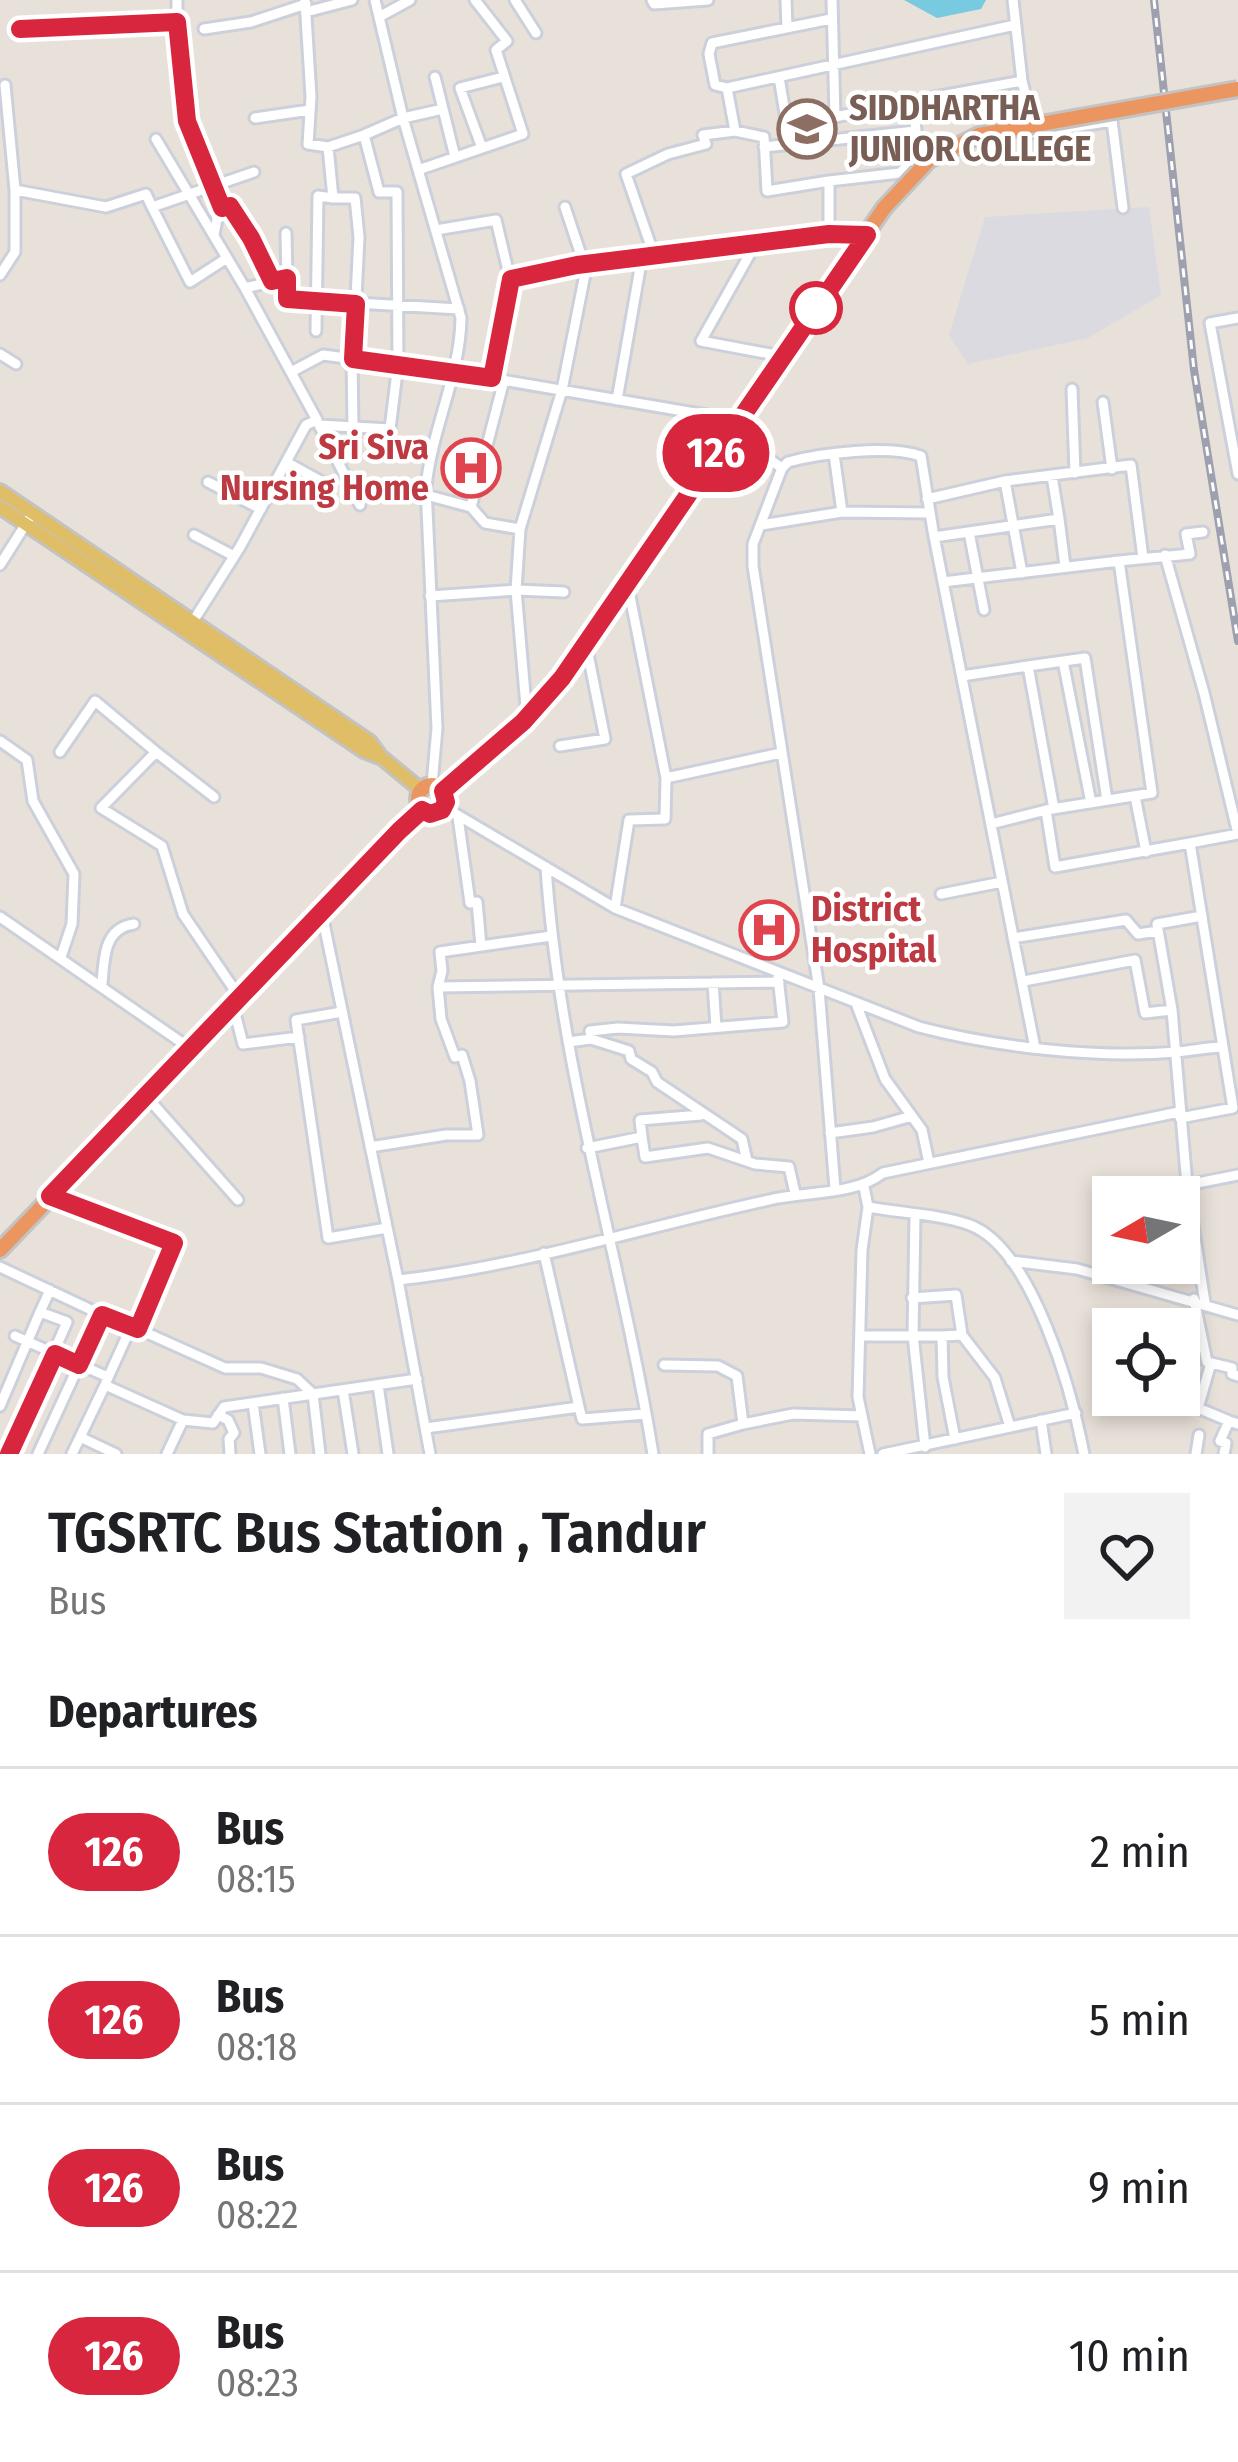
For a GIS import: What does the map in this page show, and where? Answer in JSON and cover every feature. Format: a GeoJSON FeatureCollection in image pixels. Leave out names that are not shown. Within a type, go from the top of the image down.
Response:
{"type":"FeatureCollection","features":[{"type":"Feature","properties":{"kind":"highway"},"geometry":{"type":"LineString","coordinates":[[0,1250],[422,810],[435,814],[435,793],[527,718],[628,586],[884,208],[929,160],[980,135],[1238,89]]}},
{"type":"Feature","properties":{"kind":"main road"},"geometry":{"type":"LineString","coordinates":[[0,491],[29,520],[364,751],[435,793]]}},
{"type":"Feature","properties":{"kind":"main road"},"geometry":{"type":"LineString","coordinates":[[2,512],[29,520]]}},
{"type":"Feature","properties":{"kind":"street"},"geometry":{"type":"LineString","coordinates":[[177,0],[187,121],[222,208]]}},
{"type":"Feature","properties":{"kind":"street"},"geometry":{"type":"LineString","coordinates":[[278,0],[279,13]]}},
{"type":"Feature","properties":{"kind":"street"},"geometry":{"type":"LineString","coordinates":[[204,29],[306,5],[352,0]]}},
{"type":"Feature","properties":{"kind":"street"},"geometry":{"type":"LineString","coordinates":[[375,0],[459,309],[460,346],[430,450],[426,496],[437,728],[435,793],[458,816],[615,908],[857,1006],[971,1041],[1174,1053],[1219,1047]]}},
{"type":"Feature","properties":{"kind":"street"},"geometry":{"type":"LineString","coordinates":[[379,17],[410,0]]}},
{"type":"Feature","properties":{"kind":"street"},"geometry":{"type":"LineString","coordinates":[[418,170],[523,134],[496,50],[508,41],[475,0]]}},
{"type":"Feature","properties":{"kind":"street"},"geometry":{"type":"LineString","coordinates":[[514,0],[536,33]]}},
{"type":"Feature","properties":{"kind":"street"},"geometry":{"type":"LineString","coordinates":[[652,0],[654,4],[708,0]]}},
{"type":"Feature","properties":{"kind":"street"},"geometry":{"type":"LineString","coordinates":[[786,0],[787,28]]}},
{"type":"Feature","properties":{"kind":"street"},"geometry":{"type":"LineString","coordinates":[[832,0],[835,117],[1022,81]]}},
{"type":"Feature","properties":{"kind":"street"},"geometry":{"type":"LineString","coordinates":[[1013,0],[1022,81],[1035,133],[1112,121],[1123,208]]}},
{"type":"Feature","properties":{"kind":"street"},"geometry":{"type":"LineString","coordinates":[[306,5],[308,144],[328,147],[404,118],[443,109]]}},
{"type":"Feature","properties":{"kind":"street"},"geometry":{"type":"LineString","coordinates":[[831,20],[712,43],[709,54],[715,85],[727,88],[1015,25]]}},
{"type":"Feature","properties":{"kind":"street"},"geometry":{"type":"LineString","coordinates":[[20,29],[177,22]]}},
{"type":"Feature","properties":{"kind":"street"},"geometry":{"type":"LineString","coordinates":[[434,77],[455,157]]}},
{"type":"Feature","properties":{"kind":"street"},"geometry":{"type":"LineString","coordinates":[[482,148],[460,88],[503,77]]}},
{"type":"Feature","properties":{"kind":"street"},"geometry":{"type":"LineString","coordinates":[[779,77],[790,144]]}},
{"type":"Feature","properties":{"kind":"street"},"geometry":{"type":"LineString","coordinates":[[0,275],[15,252],[15,190],[5,85]]}},
{"type":"Feature","properties":{"kind":"street"},"geometry":{"type":"LineString","coordinates":[[727,88],[735,131]]}},
{"type":"Feature","properties":{"kind":"street"},"geometry":{"type":"LineString","coordinates":[[655,255],[626,174],[668,154],[706,144],[703,135],[735,131],[764,137],[767,190],[900,173],[921,153],[913,101]]}},
{"type":"Feature","properties":{"kind":"street"},"geometry":{"type":"LineString","coordinates":[[255,118],[310,110]]}},
{"type":"Feature","properties":{"kind":"street"},"geometry":{"type":"LineString","coordinates":[[764,147],[916,131]]}},
{"type":"Feature","properties":{"kind":"street"},"geometry":{"type":"LineString","coordinates":[[189,628],[306,425],[390,429],[398,364],[397,192],[379,192],[364,135]]}},
{"type":"Feature","properties":{"kind":"street"},"geometry":{"type":"LineString","coordinates":[[156,139],[245,288],[360,506]]}},
{"type":"Feature","properties":{"kind":"street"},"geometry":{"type":"LineString","coordinates":[[328,147],[333,198]]}},
{"type":"Feature","properties":{"kind":"street"},"geometry":{"type":"LineString","coordinates":[[152,207],[254,172]]}},
{"type":"Feature","properties":{"kind":"street"},"geometry":{"type":"LineString","coordinates":[[829,234],[830,181]]}},
{"type":"Feature","properties":{"kind":"street"},"geometry":{"type":"LineString","coordinates":[[15,190],[106,207],[146,194],[190,282],[227,258]]}},
{"type":"Feature","properties":{"kind":"street"},"geometry":{"type":"LineString","coordinates":[[316,331],[318,196],[355,198],[359,237],[352,426]]}},
{"type":"Feature","properties":{"kind":"street"},"geometry":{"type":"LineString","coordinates":[[214,236],[219,208],[230,206],[272,281]]}},
{"type":"Feature","properties":{"kind":"street"},"geometry":{"type":"LineString","coordinates":[[527,718],[516,590],[520,529],[562,390],[585,264],[565,207]]}},
{"type":"Feature","properties":{"kind":"street"},"geometry":{"type":"LineString","coordinates":[[436,230],[496,220],[511,279],[492,378]]}},
{"type":"Feature","properties":{"kind":"street"},"geometry":{"type":"LineString","coordinates":[[286,233],[287,299],[459,309]]}},
{"type":"Feature","properties":{"kind":"street"},"geometry":{"type":"LineString","coordinates":[[511,279],[655,255],[829,234],[867,235]]}},
{"type":"Feature","properties":{"kind":"street"},"geometry":{"type":"LineString","coordinates":[[756,243],[700,341],[781,356]]}},
{"type":"Feature","properties":{"kind":"street"},"geometry":{"type":"LineString","coordinates":[[617,400],[642,257]]}},
{"type":"Feature","properties":{"kind":"street"},"geometry":{"type":"LineString","coordinates":[[245,288],[287,278]]}},
{"type":"Feature","properties":{"kind":"street"},"geometry":{"type":"LineString","coordinates":[[1238,318],[1210,323],[1238,475]]}},
{"type":"Feature","properties":{"kind":"street"},"geometry":{"type":"LineString","coordinates":[[0,354],[16,364]]}},
{"type":"Feature","properties":{"kind":"street"},"geometry":{"type":"LineString","coordinates":[[291,372],[323,355],[617,400],[733,426],[782,468]]}},
{"type":"Feature","properties":{"kind":"street"},"geometry":{"type":"LineString","coordinates":[[471,507],[504,380]]}},
{"type":"Feature","properties":{"kind":"street"},"geometry":{"type":"LineString","coordinates":[[1072,389],[1075,473]]}},
{"type":"Feature","properties":{"kind":"street"},"geometry":{"type":"LineString","coordinates":[[1103,402],[1112,469]]}},
{"type":"Feature","properties":{"kind":"street"},"geometry":{"type":"LineString","coordinates":[[835,1189],[819,989],[753,566],[753,544],[782,468],[802,458],[896,452],[921,456],[1035,1048]]}},
{"type":"Feature","properties":{"kind":"street"},"geometry":{"type":"LineString","coordinates":[[834,454],[842,512]]}},
{"type":"Feature","properties":{"kind":"street"},"geometry":{"type":"LineString","coordinates":[[286,462],[326,484]]}},
{"type":"Feature","properties":{"kind":"street"},"geometry":{"type":"LineString","coordinates":[[927,499],[1005,481],[1131,465],[1143,558]]}},
{"type":"Feature","properties":{"kind":"street"},"geometry":{"type":"LineString","coordinates":[[1052,476],[1065,566]]}},
{"type":"Feature","properties":{"kind":"street"},"geometry":{"type":"LineString","coordinates":[[1005,481],[1022,573]]}},
{"type":"Feature","properties":{"kind":"street"},"geometry":{"type":"LineString","coordinates":[[208,482],[261,509]]}},
{"type":"Feature","properties":{"kind":"street"},"geometry":{"type":"LineString","coordinates":[[426,496],[471,507],[485,523],[520,529]]}},
{"type":"Feature","properties":{"kind":"street"},"geometry":{"type":"LineString","coordinates":[[761,525],[842,512],[929,513]]}},
{"type":"Feature","properties":{"kind":"street"},"geometry":{"type":"LineString","coordinates":[[934,537],[1059,519]]}},
{"type":"Feature","properties":{"kind":"street"},"geometry":{"type":"LineString","coordinates":[[0,565],[29,520]]}},
{"type":"Feature","properties":{"kind":"street"},"geometry":{"type":"LineString","coordinates":[[969,532],[984,610]]}},
{"type":"Feature","properties":{"kind":"street"},"geometry":{"type":"LineString","coordinates":[[943,582],[1190,554],[1186,534],[1203,532]]}},
{"type":"Feature","properties":{"kind":"street"},"geometry":{"type":"LineString","coordinates":[[194,536],[234,556]]}},
{"type":"Feature","properties":{"kind":"street"},"geometry":{"type":"LineString","coordinates":[[1028,666],[1055,867],[1238,834],[1166,556]]}},
{"type":"Feature","properties":{"kind":"street"},"geometry":{"type":"LineString","coordinates":[[991,824],[1151,793],[1119,561]]}},
{"type":"Feature","properties":{"kind":"street"},"geometry":{"type":"LineString","coordinates":[[615,908],[628,820],[665,819],[666,778],[628,586]]}},
{"type":"Feature","properties":{"kind":"street"},"geometry":{"type":"LineString","coordinates":[[430,596],[564,592]]}},
{"type":"Feature","properties":{"kind":"street"},"geometry":{"type":"LineString","coordinates":[[560,746],[605,739],[586,644]]}},
{"type":"Feature","properties":{"kind":"street"},"geometry":{"type":"LineString","coordinates":[[962,676],[1085,658],[1107,800]]}},
{"type":"Feature","properties":{"kind":"street"},"geometry":{"type":"LineString","coordinates":[[1064,661],[1091,803]]}},
{"type":"Feature","properties":{"kind":"street"},"geometry":{"type":"LineString","coordinates":[[61,752],[95,701],[214,797]]}},
{"type":"Feature","properties":{"kind":"street"},"geometry":{"type":"LineString","coordinates":[[0,741],[27,760],[33,801],[74,874],[72,924],[61,957]]}},
{"type":"Feature","properties":{"kind":"street"},"geometry":{"type":"LineString","coordinates":[[156,752],[100,808],[162,846],[183,914],[236,1001],[242,1045],[299,1037]]}},
{"type":"Feature","properties":{"kind":"street"},"geometry":{"type":"LineString","coordinates":[[666,778],[781,753]]}},
{"type":"Feature","properties":{"kind":"street"},"geometry":{"type":"LineString","coordinates":[[1135,796],[1146,852]]}},
{"type":"Feature","properties":{"kind":"street"},"geometry":{"type":"LineString","coordinates":[[458,816],[470,903],[477,902],[481,946]]}},
{"type":"Feature","properties":{"kind":"street"},"geometry":{"type":"LineString","coordinates":[[398,1280],[544,1253],[795,1193],[864,1187],[883,1173],[929,1163],[1233,1108],[1219,1047],[1190,843]]}},
{"type":"Feature","properties":{"kind":"street"},"geometry":{"type":"LineString","coordinates":[[546,867],[557,985],[652,1454]]}},
{"type":"Feature","properties":{"kind":"street"},"geometry":{"type":"LineString","coordinates":[[941,894],[1002,882]]}},
{"type":"Feature","properties":{"kind":"street"},"geometry":{"type":"LineString","coordinates":[[322,912],[430,1454]]}},
{"type":"Feature","properties":{"kind":"street"},"geometry":{"type":"LineString","coordinates":[[1186,1176],[1172,1010],[1156,924],[1202,916]]}},
{"type":"Feature","properties":{"kind":"street"},"geometry":{"type":"LineString","coordinates":[[0,917],[191,1048]]}},
{"type":"Feature","properties":{"kind":"street"},"geometry":{"type":"LineString","coordinates":[[1013,938],[1126,920],[1138,934],[1158,931]]}},
{"type":"Feature","properties":{"kind":"street"},"geometry":{"type":"LineString","coordinates":[[102,984],[111,935],[120,926],[134,924]]}},
{"type":"Feature","properties":{"kind":"street"},"geometry":{"type":"LineString","coordinates":[[370,1147],[446,1135],[478,1136],[470,1082],[441,1018],[440,952],[551,936]]}},
{"type":"Feature","properties":{"kind":"street"},"geometry":{"type":"LineString","coordinates":[[1024,981],[1136,960],[1145,1013],[1172,1010]]}},
{"type":"Feature","properties":{"kind":"street"},"geometry":{"type":"LineString","coordinates":[[438,987],[778,977]]}},
{"type":"Feature","properties":{"kind":"street"},"geometry":{"type":"LineString","coordinates":[[591,1039],[590,1031],[618,1028],[674,1030],[783,1022],[778,977]]}},
{"type":"Feature","properties":{"kind":"street"},"geometry":{"type":"LineString","coordinates":[[713,982],[716,1027]]}},
{"type":"Feature","properties":{"kind":"street"},"geometry":{"type":"LineString","coordinates":[[857,1006],[885,1079],[922,1130],[929,1163]]}},
{"type":"Feature","properties":{"kind":"street"},"geometry":{"type":"LineString","coordinates":[[342,1012],[296,1020],[328,1238],[387,1228]]}},
{"type":"Feature","properties":{"kind":"street"},"geometry":{"type":"LineString","coordinates":[[568,1042],[591,1039],[629,1051],[631,1059],[701,1115],[742,1138],[747,1161]]}},
{"type":"Feature","properties":{"kind":"street"},"geometry":{"type":"LineString","coordinates":[[146,1096],[238,1201]]}},
{"type":"Feature","properties":{"kind":"street"},"geometry":{"type":"LineString","coordinates":[[701,1115],[640,1120],[645,1156],[708,1148],[747,1161],[789,1167],[795,1193]]}},
{"type":"Feature","properties":{"kind":"street"},"geometry":{"type":"LineString","coordinates":[[830,1133],[912,1116]]}},
{"type":"Feature","properties":{"kind":"street"},"geometry":{"type":"LineString","coordinates":[[587,1148],[642,1137]]}},
{"type":"Feature","properties":{"kind":"street"},"geometry":{"type":"LineString","coordinates":[[1200,1184],[1238,1175]]}},
{"type":"Feature","properties":{"kind":"street"},"geometry":{"type":"LineString","coordinates":[[864,1187],[868,1207],[862,1250],[858,1397],[870,1454]]}},
{"type":"Feature","properties":{"kind":"street"},"geometry":{"type":"LineString","coordinates":[[50,1196],[174,1243],[72,1454]]}},
{"type":"Feature","properties":{"kind":"street"},"geometry":{"type":"LineString","coordinates":[[868,1207],[971,1226],[1003,1249],[1026,1285],[1054,1348],[1084,1454]]}},
{"type":"Feature","properties":{"kind":"street"},"geometry":{"type":"LineString","coordinates":[[915,1216],[913,1337],[925,1447]]}},
{"type":"Feature","properties":{"kind":"street"},"geometry":{"type":"LineString","coordinates":[[544,1253],[582,1419],[646,1414]]}},
{"type":"Feature","properties":{"kind":"street"},"geometry":{"type":"LineString","coordinates":[[1011,1261],[1092,1274]]}},
{"type":"Feature","properties":{"kind":"street"},"geometry":{"type":"LineString","coordinates":[[0,1268],[224,1368],[260,1368],[297,1379],[313,1394],[320,1454]]}},
{"type":"Feature","properties":{"kind":"street"},"geometry":{"type":"LineString","coordinates":[[1136,1284],[1238,1315]]}},
{"type":"Feature","properties":{"kind":"street"},"geometry":{"type":"LineString","coordinates":[[1197,1284],[1207,1362],[1232,1368],[1238,1376]]}},
{"type":"Feature","properties":{"kind":"street"},"geometry":{"type":"LineString","coordinates":[[0,1406],[50,1291]]}},
{"type":"Feature","properties":{"kind":"street"},"geometry":{"type":"LineString","coordinates":[[912,1298],[956,1295],[962,1335],[995,1378],[1010,1427]]}},
{"type":"Feature","properties":{"kind":"street"},"geometry":{"type":"LineString","coordinates":[[9,1454],[67,1322],[40,1312]]}},
{"type":"Feature","properties":{"kind":"street"},"geometry":{"type":"LineString","coordinates":[[38,1454],[102,1315]]}},
{"type":"Feature","properties":{"kind":"street"},"geometry":{"type":"LineString","coordinates":[[862,1336],[962,1335]]}},
{"type":"Feature","properties":{"kind":"street"},"geometry":{"type":"LineString","coordinates":[[15,1336],[183,1420],[213,1424],[224,1407],[417,1379]]}},
{"type":"Feature","properties":{"kind":"street"},"geometry":{"type":"LineString","coordinates":[[942,1336],[950,1440],[946,1454]]}},
{"type":"Feature","properties":{"kind":"street"},"geometry":{"type":"LineString","coordinates":[[1211,1363],[1198,1408],[1234,1422],[1220,1441],[1226,1443],[1224,1454]]}},
{"type":"Feature","properties":{"kind":"street"},"geometry":{"type":"LineString","coordinates":[[664,1365],[718,1366],[736,1376],[743,1424]]}},
{"type":"Feature","properties":{"kind":"street"},"geometry":{"type":"LineString","coordinates":[[378,1385],[388,1454]]}},
{"type":"Feature","properties":{"kind":"street"},"geometry":{"type":"LineString","coordinates":[[343,1390],[352,1454]]}},
{"type":"Feature","properties":{"kind":"street"},"geometry":{"type":"LineString","coordinates":[[283,1398],[290,1454]]}},
{"type":"Feature","properties":{"kind":"street"},"geometry":{"type":"LineString","coordinates":[[253,1402],[260,1454]]}},
{"type":"Feature","properties":{"kind":"street"},"geometry":{"type":"LineString","coordinates":[[426,1428],[579,1408]]}},
{"type":"Feature","properties":{"kind":"street"},"geometry":{"type":"LineString","coordinates":[[883,1454],[1076,1413]]}},
{"type":"Feature","properties":{"kind":"street"},"geometry":{"type":"LineString","coordinates":[[708,1454],[708,1434],[743,1424],[794,1414],[862,1416]]}},
{"type":"Feature","properties":{"kind":"street"},"geometry":{"type":"LineString","coordinates":[[218,1415],[228,1420],[234,1433],[229,1439],[230,1454]]}},
{"type":"Feature","properties":{"kind":"street"},"geometry":{"type":"LineString","coordinates":[[167,1454],[183,1420]]}},
{"type":"Feature","properties":{"kind":"street"},"geometry":{"type":"LineString","coordinates":[[1041,1420],[1046,1454]]}},
{"type":"Feature","properties":{"kind":"street"},"geometry":{"type":"LineString","coordinates":[[1196,1454],[1199,1435]]}},
{"type":"Feature","properties":{"kind":"street"},"geometry":{"type":"LineString","coordinates":[[80,1437],[116,1454]]}},
{"type":"Feature","properties":{"kind":"shaded area"},"geometry":{"type":"Polygon","coordinates":[[[1149,207],[1161,295],[1088,338],[968,364],[949,335],[985,217],[1149,207]]]}},
{"type":"Feature","properties":{"kind":"water"},"geometry":{"type":"Polygon","coordinates":[[[904,0],[986,0],[981,9],[937,18],[904,0]]]}},
{"type":"Feature","properties":{"kind":"railway"},"geometry":{"type":"LineString","coordinates":[[1154,0],[1194,370],[1238,641]]}},
{"type":"Feature","properties":{"kind":"bus line","name":"126"},"geometry":{"type":"LineString","coordinates":[[9,1454],[55,1354],[79,1365],[102,1315],[138,1329],[174,1243],[50,1196],[399,831],[422,810],[430,814],[442,810],[443,791],[544,701],[661,540],[736,420],[867,235],[829,234],[577,265],[511,279],[492,378],[353,359],[356,304],[287,299],[287,278],[272,281],[230,206],[222,208],[187,121],[177,22],[20,29]]}},
{"type":"Feature","properties":{"kind":"place","name":"SIDDHARTHA JUNIOR COLLEGE"},"geometry":{"type":"Point","coordinates":[807,129]}},
{"type":"Feature","properties":{"kind":"place","name":"Sri Siva Nursing Home"},"geometry":{"type":"Point","coordinates":[471,468]}},
{"type":"Feature","properties":{"kind":"place","name":"District Hospital"},"geometry":{"type":"Point","coordinates":[769,930]}}]}
